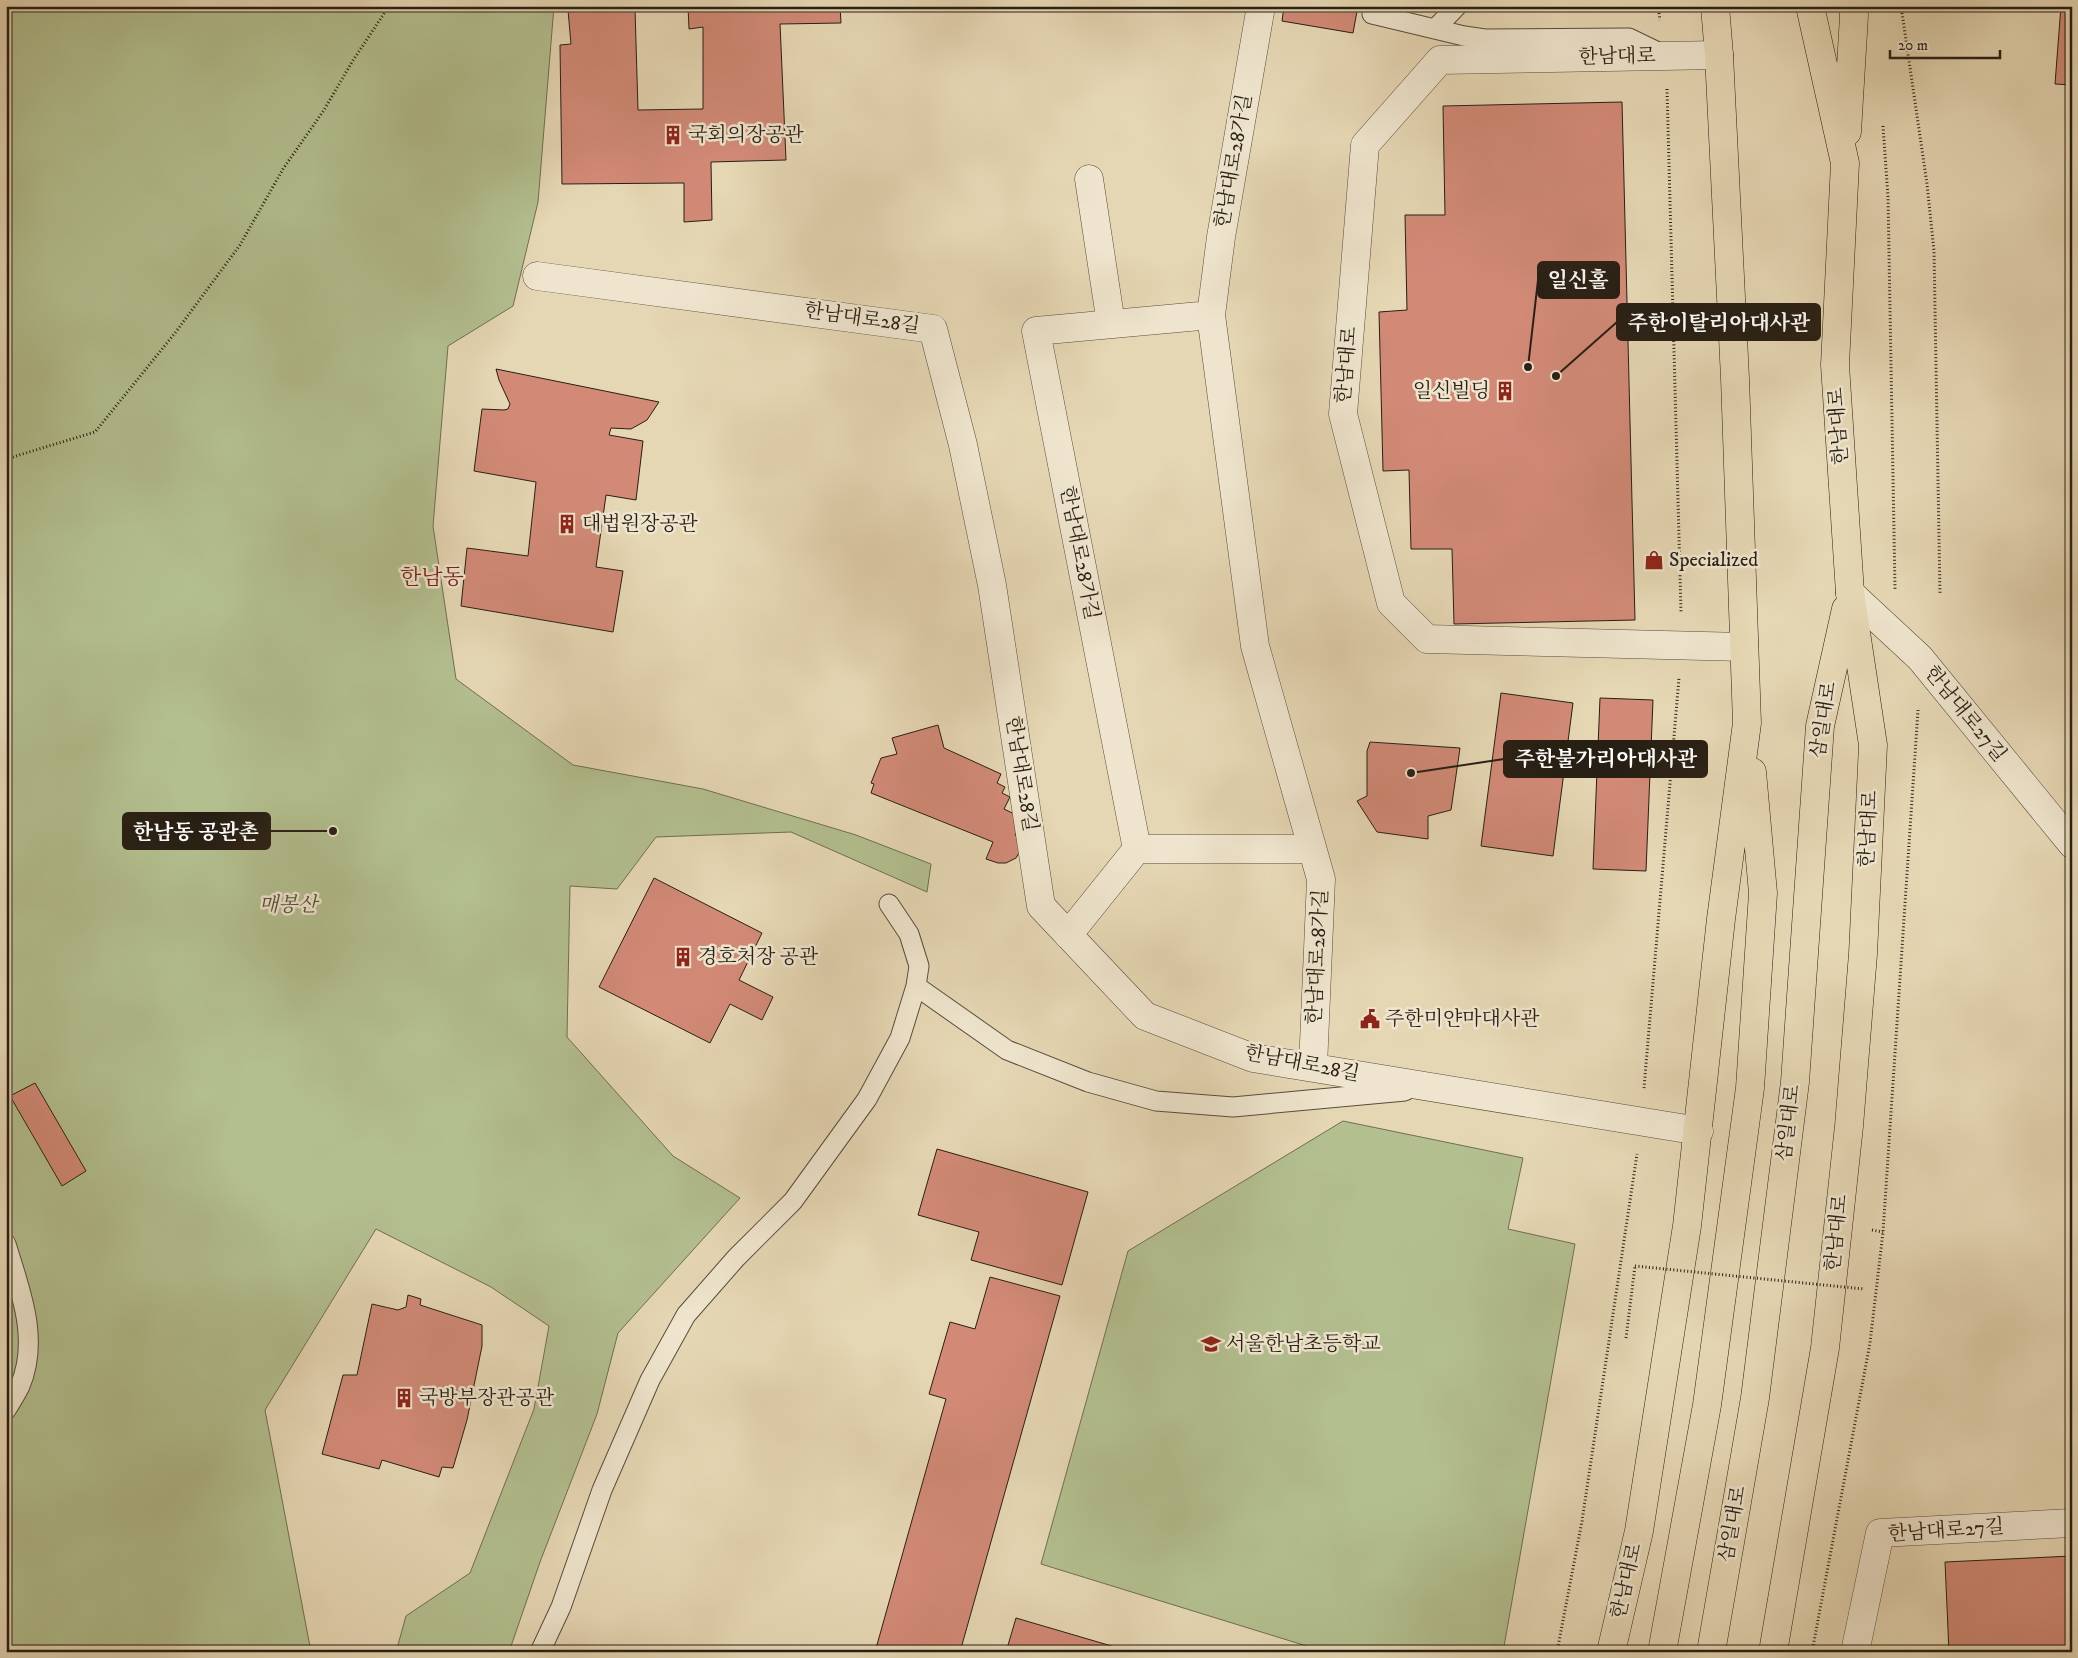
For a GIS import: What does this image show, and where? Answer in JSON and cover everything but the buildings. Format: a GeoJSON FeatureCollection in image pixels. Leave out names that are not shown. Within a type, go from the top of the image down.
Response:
{"type":"FeatureCollection","features":[{"type":"Feature","properties":{"kind":"main road","name":"한남대로"},"geometry":{"type":"LineString","coordinates":[[1611,1652],[1639,1531],[1687,1226],[1722,919],[1747,724],[1720,55],[1715,6]]}},
{"type":"Feature","properties":{"kind":"main road","name":"한남대로"},"geometry":{"type":"LineString","coordinates":[[1774,1652],[1825,1348],[1848,1126],[1863,954],[1873,745],[1850,593],[1835,365],[1845,163],[1810,6]]}},
{"type":"Feature","properties":{"kind":"main road"},"geometry":{"type":"LineString","coordinates":[[1845,163],[1854,16],[1853,6]]}},
{"type":"Feature","properties":{"kind":"main road","name":"삼일대로"},"geometry":{"type":"LineString","coordinates":[[1710,1652],[1755,1398],[1795,1082],[1820,726],[1850,593]]}},
{"type":"Feature","properties":{"kind":"main road"},"geometry":{"type":"LineString","coordinates":[[1662,1652],[1707,1405],[1750,1088],[1763,893],[1747,724]]}},
{"type":"Feature","properties":{"kind":"street","name":"한남대로28가길"},"geometry":{"type":"LineString","coordinates":[[1261,6],[1221,237],[1212,316],[1255,646],[1321,879],[1313,1068]]}},
{"type":"Feature","properties":{"kind":"street","name":"한남대로"},"geometry":{"type":"LineString","coordinates":[[1720,55],[1440,60],[1365,145],[1343,414],[1391,603],[1427,639],[1744,648]]}},
{"type":"Feature","properties":{"kind":"street"},"geometry":{"type":"LineString","coordinates":[[1089,179],[1111,324]]}},
{"type":"Feature","properties":{"kind":"street","name":"한남대로28길"},"geometry":{"type":"LineString","coordinates":[[538,276],[933,329],[963,445],[992,585],[1041,906],[1145,1016],[1253,1058],[1698,1131]]}},
{"type":"Feature","properties":{"kind":"street","name":"한남대로28가길"},"geometry":{"type":"LineString","coordinates":[[1137,849],[1036,331],[1212,316]]}},
{"type":"Feature","properties":{"kind":"street","name":"한남대로27길"},"geometry":{"type":"LineString","coordinates":[[1850,593],[1920,658],[2072,844]]}},
{"type":"Feature","properties":{"kind":"street"},"geometry":{"type":"LineString","coordinates":[[1068,935],[1137,849],[1312,849]]}},
{"type":"Feature","properties":{"kind":"street","name":"한남대로27길"},"geometry":{"type":"LineString","coordinates":[[1854,1652],[1880,1533],[2072,1523]]}},
{"type":"Feature","properties":{"kind":"lane"},"geometry":{"type":"LineString","coordinates":[[1435,29],[1457,6]]}},
{"type":"Feature","properties":{"kind":"lane"},"geometry":{"type":"LineString","coordinates":[[1372,14],[1485,39],[1628,38],[1666,56]]}},
{"type":"Feature","properties":{"kind":"lane"},"geometry":{"type":"LineString","coordinates":[[540,1652],[561,1607],[602,1490],[650,1380],[686,1315],[736,1258],[794,1200],[868,1099],[900,1038],[920,966],[909,934],[889,904]]}},
{"type":"Feature","properties":{"kind":"lane"},"geometry":{"type":"LineString","coordinates":[[916,986],[1007,1050],[1088,1082],[1156,1101],[1233,1107],[1436,1088]]}},
{"type":"Feature","properties":{"kind":"lane"},"geometry":{"type":"LineString","coordinates":[[6,1244],[27,1314],[29,1353],[20,1386],[6,1410]]}},
{"type":"Feature","properties":{"kind":"path"},"geometry":{"type":"LineString","coordinates":[[6,459],[95,432],[175,333],[240,244],[284,169],[324,110],[352,62],[389,6]]}},
{"type":"Feature","properties":{"kind":"path"},"geometry":{"type":"LineString","coordinates":[[1558,1652],[1582,1521],[1642,1122],[1682,646],[1666,56],[1658,6]]}},
{"type":"Feature","properties":{"kind":"path"},"geometry":{"type":"LineString","coordinates":[[1901,6],[1927,184],[1934,252],[1940,595]]}},
{"type":"Feature","properties":{"kind":"path"},"geometry":{"type":"LineString","coordinates":[[1882,122],[1888,197],[1896,636]]}},
{"type":"Feature","properties":{"kind":"path"},"geometry":{"type":"LineString","coordinates":[[1872,1230],[1883,1232]]}},
{"type":"Feature","properties":{"kind":"path"},"geometry":{"type":"LineString","coordinates":[[1626,1338],[1635,1266],[1864,1289]]}},
{"type":"Feature","properties":{"kind":"green space","name":"매봉산"},"geometry":{"type":"Polygon","coordinates":[[[6,6],[554,6],[538,202],[513,306],[448,346],[433,526],[456,679],[573,765],[703,789],[856,835],[931,864],[927,892],[791,832],[656,837],[617,889],[570,886],[567,1037],[673,1156],[740,1198],[618,1333],[597,1414],[540,1562],[509,1652],[396,1652],[406,1616],[470,1573],[534,1409],[549,1326],[491,1287],[376,1229],[265,1410],[311,1652],[6,1652],[6,6]]]}},
{"type":"Feature","properties":{"kind":"green space"},"geometry":{"type":"Polygon","coordinates":[[[1343,1121],[1523,1158],[1508,1229],[1575,1244],[1503,1652],[1326,1652],[1041,1564],[1128,1251],[1343,1121]]]}},
{"type":"Feature","properties":{"kind":"place","name":"국회의장공관"},"geometry":{"type":"Point","coordinates":[673,135]}},
{"type":"Feature","properties":{"kind":"place","name":"일신홀"},"geometry":{"type":"Point","coordinates":[1528,367]}},
{"type":"Feature","properties":{"kind":"place","name":"주한이탈리아대사관"},"geometry":{"type":"Point","coordinates":[1556,376]}},
{"type":"Feature","properties":{"kind":"place","name":"일신빌딩"},"geometry":{"type":"Point","coordinates":[1505,391]}},
{"type":"Feature","properties":{"kind":"place","name":"대법원장공관"},"geometry":{"type":"Point","coordinates":[567,524]}},
{"type":"Feature","properties":{"kind":"place","name":"Specialized"},"geometry":{"type":"Point","coordinates":[1654,560]}},
{"type":"Feature","properties":{"kind":"place","name":"주한불가리아대사관"},"geometry":{"type":"Point","coordinates":[1411,773]}},
{"type":"Feature","properties":{"kind":"place","name":"한남동 공관촌"},"geometry":{"type":"Point","coordinates":[333,831]}},
{"type":"Feature","properties":{"kind":"place","name":"경호처장 공관"},"geometry":{"type":"Point","coordinates":[683,957]}},
{"type":"Feature","properties":{"kind":"place","name":"주한미얀마대사관"},"geometry":{"type":"Point","coordinates":[1370,1019]}},
{"type":"Feature","properties":{"kind":"place","name":"서울한남초등학교"},"geometry":{"type":"Point","coordinates":[1211,1344]}},
{"type":"Feature","properties":{"kind":"place","name":"국방부장관공관"},"geometry":{"type":"Point","coordinates":[404,1398]}},
{"type":"Feature","properties":{"kind":"district","name":"한남동"},"geometry":{"type":"Point","coordinates":[432,577]}}]}
